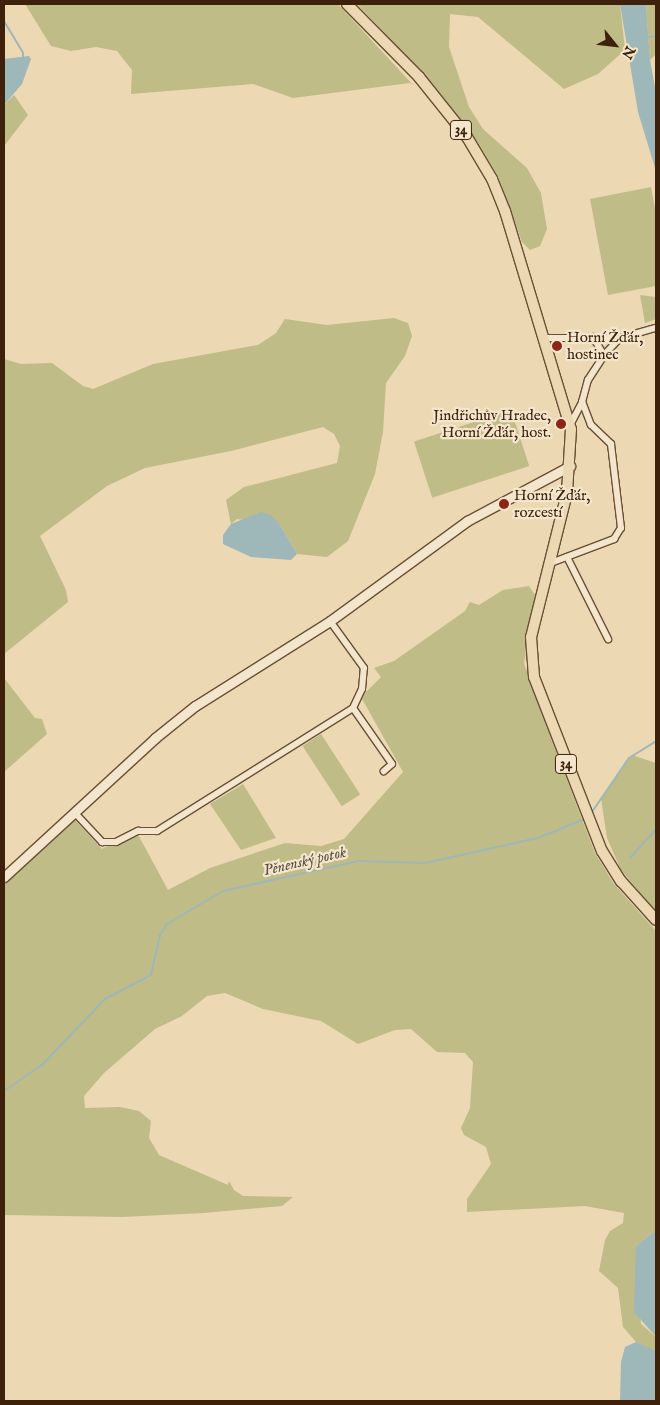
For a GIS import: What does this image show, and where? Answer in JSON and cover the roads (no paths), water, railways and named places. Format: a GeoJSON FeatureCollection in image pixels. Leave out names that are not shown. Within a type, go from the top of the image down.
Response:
{"type":"FeatureCollection","features":[{"type":"Feature","properties":{"kind":"main road","name":"34"},"geometry":{"type":"LineString","coordinates":[[347,4],[418,77],[481,160],[506,211],[570,425],[570,466],[567,493],[531,637],[534,677],[602,851],[621,881],[656,920]]}},
{"type":"Feature","properties":{"kind":"street"},"geometry":{"type":"LineString","coordinates":[[545,338],[620,338],[656,328]]}},
{"type":"Feature","properties":{"kind":"street"},"geometry":{"type":"LineString","coordinates":[[592,337],[604,355]]}},
{"type":"Feature","properties":{"kind":"street"},"geometry":{"type":"LineString","coordinates":[[570,425],[582,402],[588,380],[604,355],[620,338]]}},
{"type":"Feature","properties":{"kind":"street"},"geometry":{"type":"LineString","coordinates":[[548,564],[614,539],[620,528],[611,444],[591,424],[582,402]]}},
{"type":"Feature","properties":{"kind":"street"},"geometry":{"type":"LineString","coordinates":[[4,877],[155,738],[195,706],[330,621],[467,521],[570,466]]}},
{"type":"Feature","properties":{"kind":"street"},"geometry":{"type":"LineString","coordinates":[[567,556],[608,639]]}},
{"type":"Feature","properties":{"kind":"street"},"geometry":{"type":"LineString","coordinates":[[75,813],[102,842],[116,842],[138,831],[157,831],[353,708],[362,689],[364,668],[330,621]]}},
{"type":"Feature","properties":{"kind":"street"},"geometry":{"type":"LineString","coordinates":[[353,708],[392,764],[384,771]]}},
{"type":"Feature","properties":{"kind":"water"},"geometry":{"type":"Polygon","coordinates":[[[620,4],[646,4],[650,60],[656,92],[656,171],[638,112],[620,4]]]}},
{"type":"Feature","properties":{"kind":"water"},"geometry":{"type":"Polygon","coordinates":[[[29,56],[31,59],[22,84],[4,105],[4,59],[29,56]]]}},
{"type":"Feature","properties":{"kind":"water"},"geometry":{"type":"Polygon","coordinates":[[[261,512],[271,515],[280,525],[297,554],[291,560],[251,557],[223,544],[223,535],[231,524],[261,512]]]}},
{"type":"Feature","properties":{"kind":"water"},"geometry":{"type":"Polygon","coordinates":[[[656,1230],[656,1337],[634,1312],[636,1246],[656,1230]]]}},
{"type":"Feature","properties":{"kind":"water"},"geometry":{"type":"Polygon","coordinates":[[[636,1342],[656,1351],[656,1401],[620,1401],[621,1362],[625,1347],[636,1342]]]}},
{"type":"Feature","properties":{"kind":"waterway"},"geometry":{"type":"LineString","coordinates":[[4,21],[23,53],[23,59]]}},
{"type":"Feature","properties":{"kind":"waterway"},"geometry":{"type":"LineString","coordinates":[[649,37],[656,36]]}},
{"type":"Feature","properties":{"kind":"waterway","name":"Pěnenský potok"},"geometry":{"type":"LineString","coordinates":[[592,812],[629,758],[656,741]]}},
{"type":"Feature","properties":{"kind":"waterway","name":"Pěnenský potok"},"geometry":{"type":"LineString","coordinates":[[4,1091],[42,1065],[105,999],[151,975],[160,935],[167,924],[223,891],[358,861],[425,863],[538,838],[585,819]]}},
{"type":"Feature","properties":{"kind":"waterway"},"geometry":{"type":"LineString","coordinates":[[630,858],[656,829]]}},
{"type":"Feature","properties":{"kind":"place","name":"Horní Žďár, hostinec"},"geometry":{"type":"Point","coordinates":[557,346]}},
{"type":"Feature","properties":{"kind":"place","name":"Jindřichův Hradec, Horní Žďár, host."},"geometry":{"type":"Point","coordinates":[561,424]}},
{"type":"Feature","properties":{"kind":"place","name":"Horní Žďár, rozcestí"},"geometry":{"type":"Point","coordinates":[504,504]}}]}
